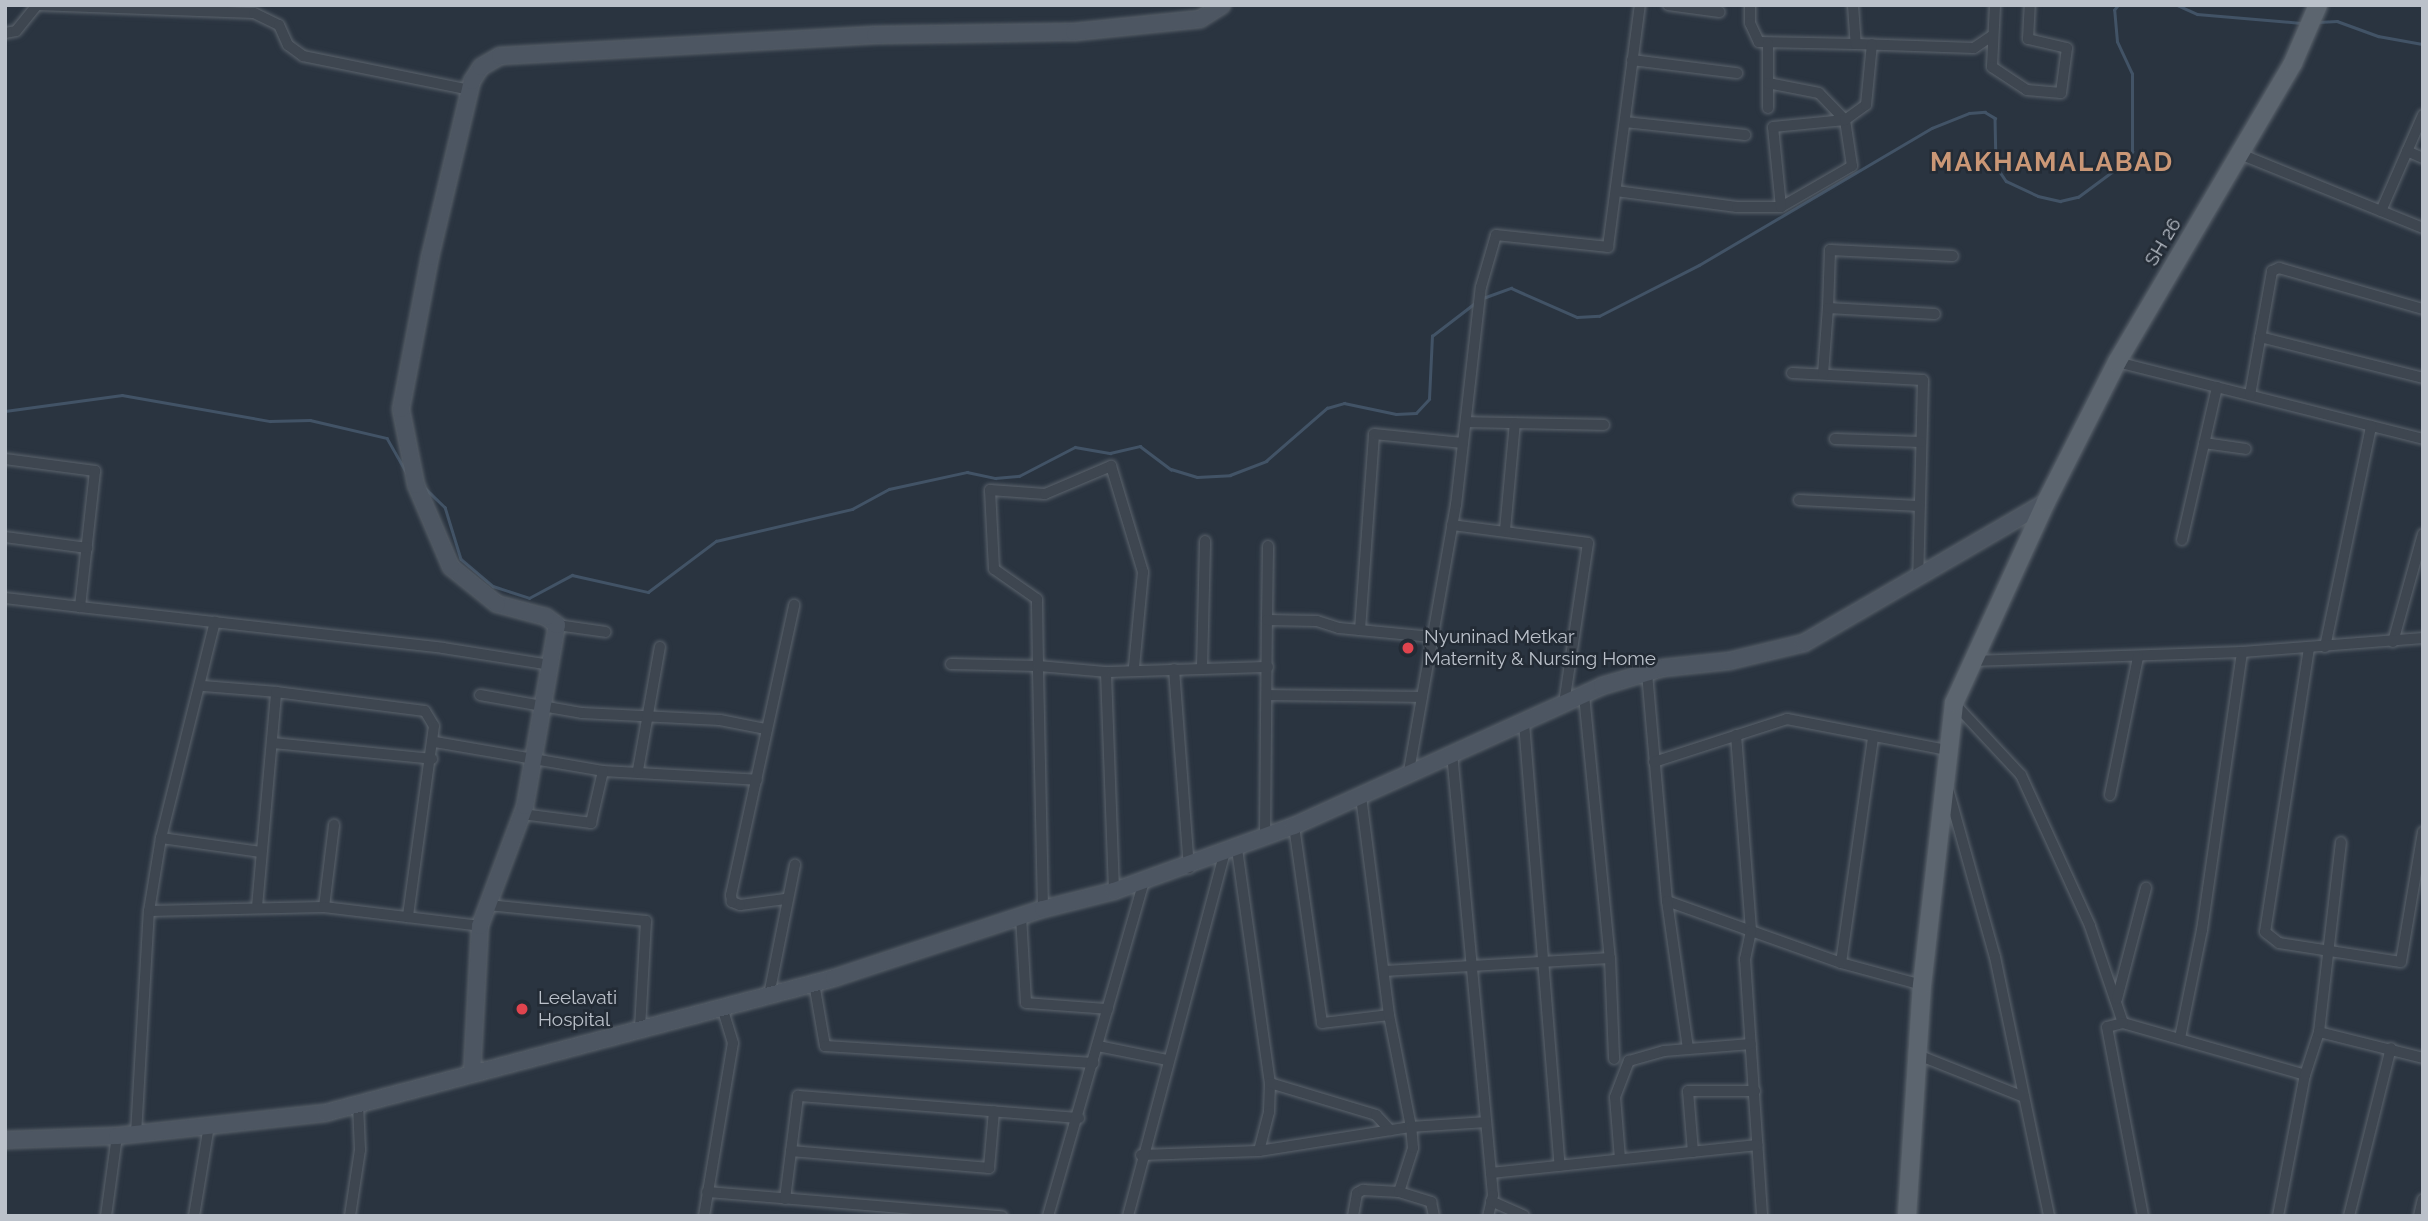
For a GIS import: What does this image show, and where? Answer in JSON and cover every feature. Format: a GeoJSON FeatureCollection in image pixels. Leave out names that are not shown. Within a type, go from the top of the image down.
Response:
{"type":"FeatureCollection","features":[{"type":"Feature","properties":{"kind":"main road"},"geometry":{"type":"LineString","coordinates":[[472,1073],[480,926],[522,814],[557,625],[546,617],[497,604],[470,587],[442,552],[416,477],[401,409],[430,257],[470,90],[481,67],[500,56],[875,35],[1074,32],[1200,19],[1222,5]]}},
{"type":"Feature","properties":{"kind":"main road","name":"SH 26"},"geometry":{"type":"LineString","coordinates":[[1907,1216],[1922,985],[1943,772],[1954,703],[2046,502],[2117,362],[2240,154],[2304,37],[2316,9]]}},
{"type":"Feature","properties":{"kind":"main road"},"geometry":{"type":"LineString","coordinates":[[5,1140],[117,1136],[325,1113],[814,983],[1043,909],[1189,868],[1361,797],[1409,771],[1584,695],[1647,673],[1729,661],[1804,643],[2046,502]]}},
{"type":"Feature","properties":{"kind":"street"},"geometry":{"type":"LineString","coordinates":[[5,33],[16,31],[37,5],[254,13],[279,25],[288,45],[303,56],[470,90]]}},
{"type":"Feature","properties":{"kind":"street"},"geometry":{"type":"LineString","coordinates":[[1409,771],[1452,525],[1481,287],[1496,235],[1608,247],[1640,5]]}},
{"type":"Feature","properties":{"kind":"street"},"geometry":{"type":"LineString","coordinates":[[1668,5],[1720,12]]}},
{"type":"Feature","properties":{"kind":"street"},"geometry":{"type":"LineString","coordinates":[[1750,5],[1750,23],[1759,43],[1974,48],[1992,36]]}},
{"type":"Feature","properties":{"kind":"street"},"geometry":{"type":"LineString","coordinates":[[1853,5],[1856,44]]}},
{"type":"Feature","properties":{"kind":"street"},"geometry":{"type":"LineString","coordinates":[[1995,5],[1992,66],[2027,90],[2061,93],[2067,48],[2028,39],[2030,5]]}},
{"type":"Feature","properties":{"kind":"street"},"geometry":{"type":"LineString","coordinates":[[1768,43],[1768,108]]}},
{"type":"Feature","properties":{"kind":"street"},"geometry":{"type":"LineString","coordinates":[[1781,207],[1773,127],[1845,120],[1866,105],[1872,44]]}},
{"type":"Feature","properties":{"kind":"street"},"geometry":{"type":"LineString","coordinates":[[1632,61],[1737,74]]}},
{"type":"Feature","properties":{"kind":"street"},"geometry":{"type":"LineString","coordinates":[[1616,191],[1737,207],[1781,207],[1852,166],[1845,120],[1819,93],[1768,83]]}},
{"type":"Feature","properties":{"kind":"street"},"geometry":{"type":"LineString","coordinates":[[2381,211],[2423,115]]}},
{"type":"Feature","properties":{"kind":"street"},"geometry":{"type":"LineString","coordinates":[[1625,122],[1745,135]]}},
{"type":"Feature","properties":{"kind":"street"},"geometry":{"type":"LineString","coordinates":[[2407,151],[2423,158]]}},
{"type":"Feature","properties":{"kind":"street"},"geometry":{"type":"LineString","coordinates":[[2240,154],[2423,228]]}},
{"type":"Feature","properties":{"kind":"street"},"geometry":{"type":"LineString","coordinates":[[1823,374],[1830,250],[1953,256]]}},
{"type":"Feature","properties":{"kind":"street"},"geometry":{"type":"LineString","coordinates":[[2250,395],[2272,271],[2279,268],[2423,309]]}},
{"type":"Feature","properties":{"kind":"street"},"geometry":{"type":"LineString","coordinates":[[1828,308],[1935,314]]}},
{"type":"Feature","properties":{"kind":"street"},"geometry":{"type":"LineString","coordinates":[[2260,337],[2423,378]]}},
{"type":"Feature","properties":{"kind":"street"},"geometry":{"type":"LineString","coordinates":[[2117,362],[2423,439]]}},
{"type":"Feature","properties":{"kind":"street"},"geometry":{"type":"LineString","coordinates":[[1792,373],[1923,380],[1918,578]]}},
{"type":"Feature","properties":{"kind":"street"},"geometry":{"type":"LineString","coordinates":[[2182,540],[2217,387]]}},
{"type":"Feature","properties":{"kind":"street"},"geometry":{"type":"LineString","coordinates":[[1466,422],[1604,425]]}},
{"type":"Feature","properties":{"kind":"street"},"geometry":{"type":"LineString","coordinates":[[1505,530],[1516,423]]}},
{"type":"Feature","properties":{"kind":"street"},"geometry":{"type":"LineString","coordinates":[[2325,647],[2371,426]]}},
{"type":"Feature","properties":{"kind":"street"},"geometry":{"type":"LineString","coordinates":[[1360,630],[1374,434],[1464,443]]}},
{"type":"Feature","properties":{"kind":"street"},"geometry":{"type":"LineString","coordinates":[[1835,439],[1921,442]]}},
{"type":"Feature","properties":{"kind":"street"},"geometry":{"type":"LineString","coordinates":[[2204,443],[2246,450]]}},
{"type":"Feature","properties":{"kind":"street"},"geometry":{"type":"LineString","coordinates":[[5,459],[95,471],[80,607]]}},
{"type":"Feature","properties":{"kind":"street"},"geometry":{"type":"LineString","coordinates":[[1043,909],[1037,599],[994,569],[990,490],[1045,494],[1111,466],[1143,572],[1134,668]]}},
{"type":"Feature","properties":{"kind":"street"},"geometry":{"type":"LineString","coordinates":[[1799,500],[1919,506]]}},
{"type":"Feature","properties":{"kind":"street"},"geometry":{"type":"LineString","coordinates":[[1452,525],[1588,543],[1564,704]]}},
{"type":"Feature","properties":{"kind":"street"},"geometry":{"type":"LineString","coordinates":[[2393,642],[2423,534]]}},
{"type":"Feature","properties":{"kind":"street"},"geometry":{"type":"LineString","coordinates":[[5,537],[87,548]]}},
{"type":"Feature","properties":{"kind":"street"},"geometry":{"type":"LineString","coordinates":[[1202,667],[1205,541]]}},
{"type":"Feature","properties":{"kind":"street"},"geometry":{"type":"LineString","coordinates":[[1265,838],[1268,546]]}},
{"type":"Feature","properties":{"kind":"street"},"geometry":{"type":"LineString","coordinates":[[5,598],[550,665]]}},
{"type":"Feature","properties":{"kind":"street"},"geometry":{"type":"LineString","coordinates":[[785,899],[732,902],[766,729],[794,606]]}},
{"type":"Feature","properties":{"kind":"street"},"geometry":{"type":"LineString","coordinates":[[1267,620],[1317,621],[1360,630],[1432,637]]}},
{"type":"Feature","properties":{"kind":"street"},"geometry":{"type":"LineString","coordinates":[[136,1134],[149,911],[162,838],[202,686],[215,622]]}},
{"type":"Feature","properties":{"kind":"street"},"geometry":{"type":"LineString","coordinates":[[557,625],[606,632]]}},
{"type":"Feature","properties":{"kind":"street"},"geometry":{"type":"LineString","coordinates":[[1972,661],[2138,657],[2421,641]]}},
{"type":"Feature","properties":{"kind":"street"},"geometry":{"type":"LineString","coordinates":[[638,770],[660,647]]}},
{"type":"Feature","properties":{"kind":"street"},"geometry":{"type":"LineString","coordinates":[[2309,648],[2264,925],[2269,939],[2327,952],[2401,962],[2423,832]]}},
{"type":"Feature","properties":{"kind":"street"},"geometry":{"type":"LineString","coordinates":[[2180,1038],[2202,930],[2242,652]]}},
{"type":"Feature","properties":{"kind":"street"},"geometry":{"type":"LineString","coordinates":[[2110,795],[2138,657]]}},
{"type":"Feature","properties":{"kind":"street"},"geometry":{"type":"LineString","coordinates":[[951,664],[1038,666],[1106,672],[1134,668],[1268,667]]}},
{"type":"Feature","properties":{"kind":"street"},"geometry":{"type":"LineString","coordinates":[[1174,669],[1189,868]]}},
{"type":"Feature","properties":{"kind":"street"},"geometry":{"type":"LineString","coordinates":[[1106,672],[1114,891]]}},
{"type":"Feature","properties":{"kind":"street"},"geometry":{"type":"LineString","coordinates":[[1647,673],[1667,901],[1688,1049]]}},
{"type":"Feature","properties":{"kind":"street"},"geometry":{"type":"LineString","coordinates":[[202,686],[276,692],[425,711],[435,726],[435,742],[408,917]]}},
{"type":"Feature","properties":{"kind":"street"},"geometry":{"type":"LineString","coordinates":[[257,907],[276,692]]}},
{"type":"Feature","properties":{"kind":"street"},"geometry":{"type":"LineString","coordinates":[[480,695],[582,713],[720,720],[766,729]]}},
{"type":"Feature","properties":{"kind":"street"},"geometry":{"type":"LineString","coordinates":[[1267,695],[1422,696]]}},
{"type":"Feature","properties":{"kind":"street"},"geometry":{"type":"LineString","coordinates":[[1584,695],[1610,958],[1614,1059]]}},
{"type":"Feature","properties":{"kind":"street"},"geometry":{"type":"LineString","coordinates":[[1954,703],[2021,775],[2117,999],[2123,1023]]}},
{"type":"Feature","properties":{"kind":"street"},"geometry":{"type":"LineString","coordinates":[[1654,762],[1787,719],[1946,750]]}},
{"type":"Feature","properties":{"kind":"street"},"geometry":{"type":"LineString","coordinates":[[1524,723],[1560,1166]]}},
{"type":"Feature","properties":{"kind":"street"},"geometry":{"type":"LineString","coordinates":[[1736,735],[1751,931],[1745,959],[1762,1216]]}},
{"type":"Feature","properties":{"kind":"street"},"geometry":{"type":"LineString","coordinates":[[1841,963],[1873,737]]}},
{"type":"Feature","properties":{"kind":"street"},"geometry":{"type":"LineString","coordinates":[[435,742],[603,771],[638,770],[757,780]]}},
{"type":"Feature","properties":{"kind":"street"},"geometry":{"type":"LineString","coordinates":[[273,743],[432,760]]}},
{"type":"Feature","properties":{"kind":"street"},"geometry":{"type":"LineString","coordinates":[[1452,753],[1491,1173],[1488,1216]]}},
{"type":"Feature","properties":{"kind":"street"},"geometry":{"type":"LineString","coordinates":[[522,814],[591,823],[603,771]]}},
{"type":"Feature","properties":{"kind":"street"},"geometry":{"type":"LineString","coordinates":[[1943,772],[1995,957],[2049,1216]]}},
{"type":"Feature","properties":{"kind":"street"},"geometry":{"type":"LineString","coordinates":[[1361,797],[1389,1015],[1411,1127],[1413,1148],[1399,1192]]}},
{"type":"Feature","properties":{"kind":"street"},"geometry":{"type":"LineString","coordinates":[[324,907],[334,825]]}},
{"type":"Feature","properties":{"kind":"street"},"geometry":{"type":"LineString","coordinates":[[1294,826],[1322,1024],[1389,1015]]}},
{"type":"Feature","properties":{"kind":"street"},"geometry":{"type":"LineString","coordinates":[[162,838],[261,852]]}},
{"type":"Feature","properties":{"kind":"street"},"geometry":{"type":"LineString","coordinates":[[2278,1216],[2305,1075],[2319,1032],[2341,842]]}},
{"type":"Feature","properties":{"kind":"street"},"geometry":{"type":"LineString","coordinates":[[1128,1216],[1141,1155],[1167,1060],[1230,852]]}},
{"type":"Feature","properties":{"kind":"street"},"geometry":{"type":"LineString","coordinates":[[1230,852],[1270,1083],[1269,1112],[1259,1150]]}},
{"type":"Feature","properties":{"kind":"street"},"geometry":{"type":"LineString","coordinates":[[769,995],[785,899],[795,865]]}},
{"type":"Feature","properties":{"kind":"street"},"geometry":{"type":"LineString","coordinates":[[1048,1216],[1079,1118],[1144,881]]}},
{"type":"Feature","properties":{"kind":"street"},"geometry":{"type":"LineString","coordinates":[[2117,999],[2146,888]]}},
{"type":"Feature","properties":{"kind":"street"},"geometry":{"type":"LineString","coordinates":[[1667,901],[1841,963],[1922,985]]}},
{"type":"Feature","properties":{"kind":"street"},"geometry":{"type":"LineString","coordinates":[[488,905],[646,921],[640,1028]]}},
{"type":"Feature","properties":{"kind":"street"},"geometry":{"type":"LineString","coordinates":[[149,911],[324,907],[480,926]]}},
{"type":"Feature","properties":{"kind":"street"},"geometry":{"type":"LineString","coordinates":[[1021,916],[1026,1003],[1108,1009]]}},
{"type":"Feature","properties":{"kind":"street"},"geometry":{"type":"LineString","coordinates":[[1385,971],[1610,958]]}},
{"type":"Feature","properties":{"kind":"street"},"geometry":{"type":"LineString","coordinates":[[814,983],[825,1046],[1093,1063]]}},
{"type":"Feature","properties":{"kind":"street"},"geometry":{"type":"LineString","coordinates":[[704,1216],[733,1043],[722,1007]]}},
{"type":"Feature","properties":{"kind":"street"},"geometry":{"type":"LineString","coordinates":[[2143,1216],[2106,1027],[2123,1023],[2305,1075]]}},
{"type":"Feature","properties":{"kind":"street"},"geometry":{"type":"LineString","coordinates":[[2319,1032],[2423,1058]]}},
{"type":"Feature","properties":{"kind":"street"},"geometry":{"type":"LineString","coordinates":[[1620,1160],[1615,1097],[1629,1061],[1688,1049],[1751,1044]]}},
{"type":"Feature","properties":{"kind":"street"},"geometry":{"type":"LineString","coordinates":[[1098,1046],[1167,1060]]}},
{"type":"Feature","properties":{"kind":"street"},"geometry":{"type":"LineString","coordinates":[[2349,1216],[2391,1048]]}},
{"type":"Feature","properties":{"kind":"street"},"geometry":{"type":"LineString","coordinates":[[1918,1055],[2024,1097]]}},
{"type":"Feature","properties":{"kind":"street"},"geometry":{"type":"LineString","coordinates":[[1270,1083],[1376,1115],[1390,1130]]}},
{"type":"Feature","properties":{"kind":"street"},"geometry":{"type":"LineString","coordinates":[[1693,1152],[1688,1091],[1755,1091]]}},
{"type":"Feature","properties":{"kind":"street"},"geometry":{"type":"LineString","coordinates":[[785,1199],[798,1096],[1079,1118]]}},
{"type":"Feature","properties":{"kind":"street"},"geometry":{"type":"LineString","coordinates":[[350,1216],[360,1150],[358,1104]]}},
{"type":"Feature","properties":{"kind":"street"},"geometry":{"type":"LineString","coordinates":[[791,1151],[989,1168],[993,1111]]}},
{"type":"Feature","properties":{"kind":"street"},"geometry":{"type":"LineString","coordinates":[[1141,1155],[1259,1150],[1411,1127],[1486,1122]]}},
{"type":"Feature","properties":{"kind":"street"},"geometry":{"type":"LineString","coordinates":[[194,1216],[209,1125]]}},
{"type":"Feature","properties":{"kind":"street"},"geometry":{"type":"LineString","coordinates":[[106,1216],[117,1136]]}},
{"type":"Feature","properties":{"kind":"street"},"geometry":{"type":"LineString","coordinates":[[1491,1173],[1758,1145]]}},
{"type":"Feature","properties":{"kind":"street"},"geometry":{"type":"LineString","coordinates":[[1353,1216],[1357,1193],[1363,1190],[1399,1192],[1431,1202],[1434,1216]]}},
{"type":"Feature","properties":{"kind":"street"},"geometry":{"type":"LineString","coordinates":[[707,1192],[1002,1216]]}},
{"type":"Feature","properties":{"kind":"street"},"geometry":{"type":"LineString","coordinates":[[2419,1216],[2423,1199]]}},
{"type":"Feature","properties":{"kind":"street"},"geometry":{"type":"LineString","coordinates":[[1491,1201],[1524,1216]]}},
{"type":"Feature","properties":{"kind":"waterway"},"geometry":{"type":"LineString","coordinates":[[1483,298],[1511,288],[1577,317],[1599,316],[1699,265],[1932,128],[1969,113],[1985,112],[1995,118],[1996,166],[2006,181],[2038,196],[2060,201],[2078,197],[2124,163],[2132,152],[2132,74],[2117,42],[2114,10],[2118,5]]}},
{"type":"Feature","properties":{"kind":"waterway"},"geometry":{"type":"LineString","coordinates":[[2177,5],[2197,14],[2301,23]]}},
{"type":"Feature","properties":{"kind":"waterway"},"geometry":{"type":"LineString","coordinates":[[2318,22],[2337,21],[2378,36],[2423,44]]}},
{"type":"Feature","properties":{"kind":"waterway"},"geometry":{"type":"LineString","coordinates":[[425,488],[445,507],[461,559],[493,586],[529,598],[572,575],[648,592],[716,541],[852,509],[889,489],[967,472],[995,478],[1019,476],[1075,447],[1110,453],[1140,446],[1171,469],[1197,477],[1230,475],[1266,461],[1327,408],[1344,403],[1396,414],[1416,413],[1429,399],[1432,336],[1475,303]]}},
{"type":"Feature","properties":{"kind":"waterway"},"geometry":{"type":"LineString","coordinates":[[5,411],[122,395],[270,421],[310,420],[387,438],[408,475]]}},
{"type":"Feature","properties":{"kind":"place","name":"Nyuninad Metkar Maternity & Nursing Home"},"geometry":{"type":"Point","coordinates":[1408,648]}},
{"type":"Feature","properties":{"kind":"place","name":"Leelavati Hospital"},"geometry":{"type":"Point","coordinates":[522,1009]}},
{"type":"Feature","properties":{"kind":"district","name":"MAKHAMALABAD"},"geometry":{"type":"Point","coordinates":[2052,163]}}]}
